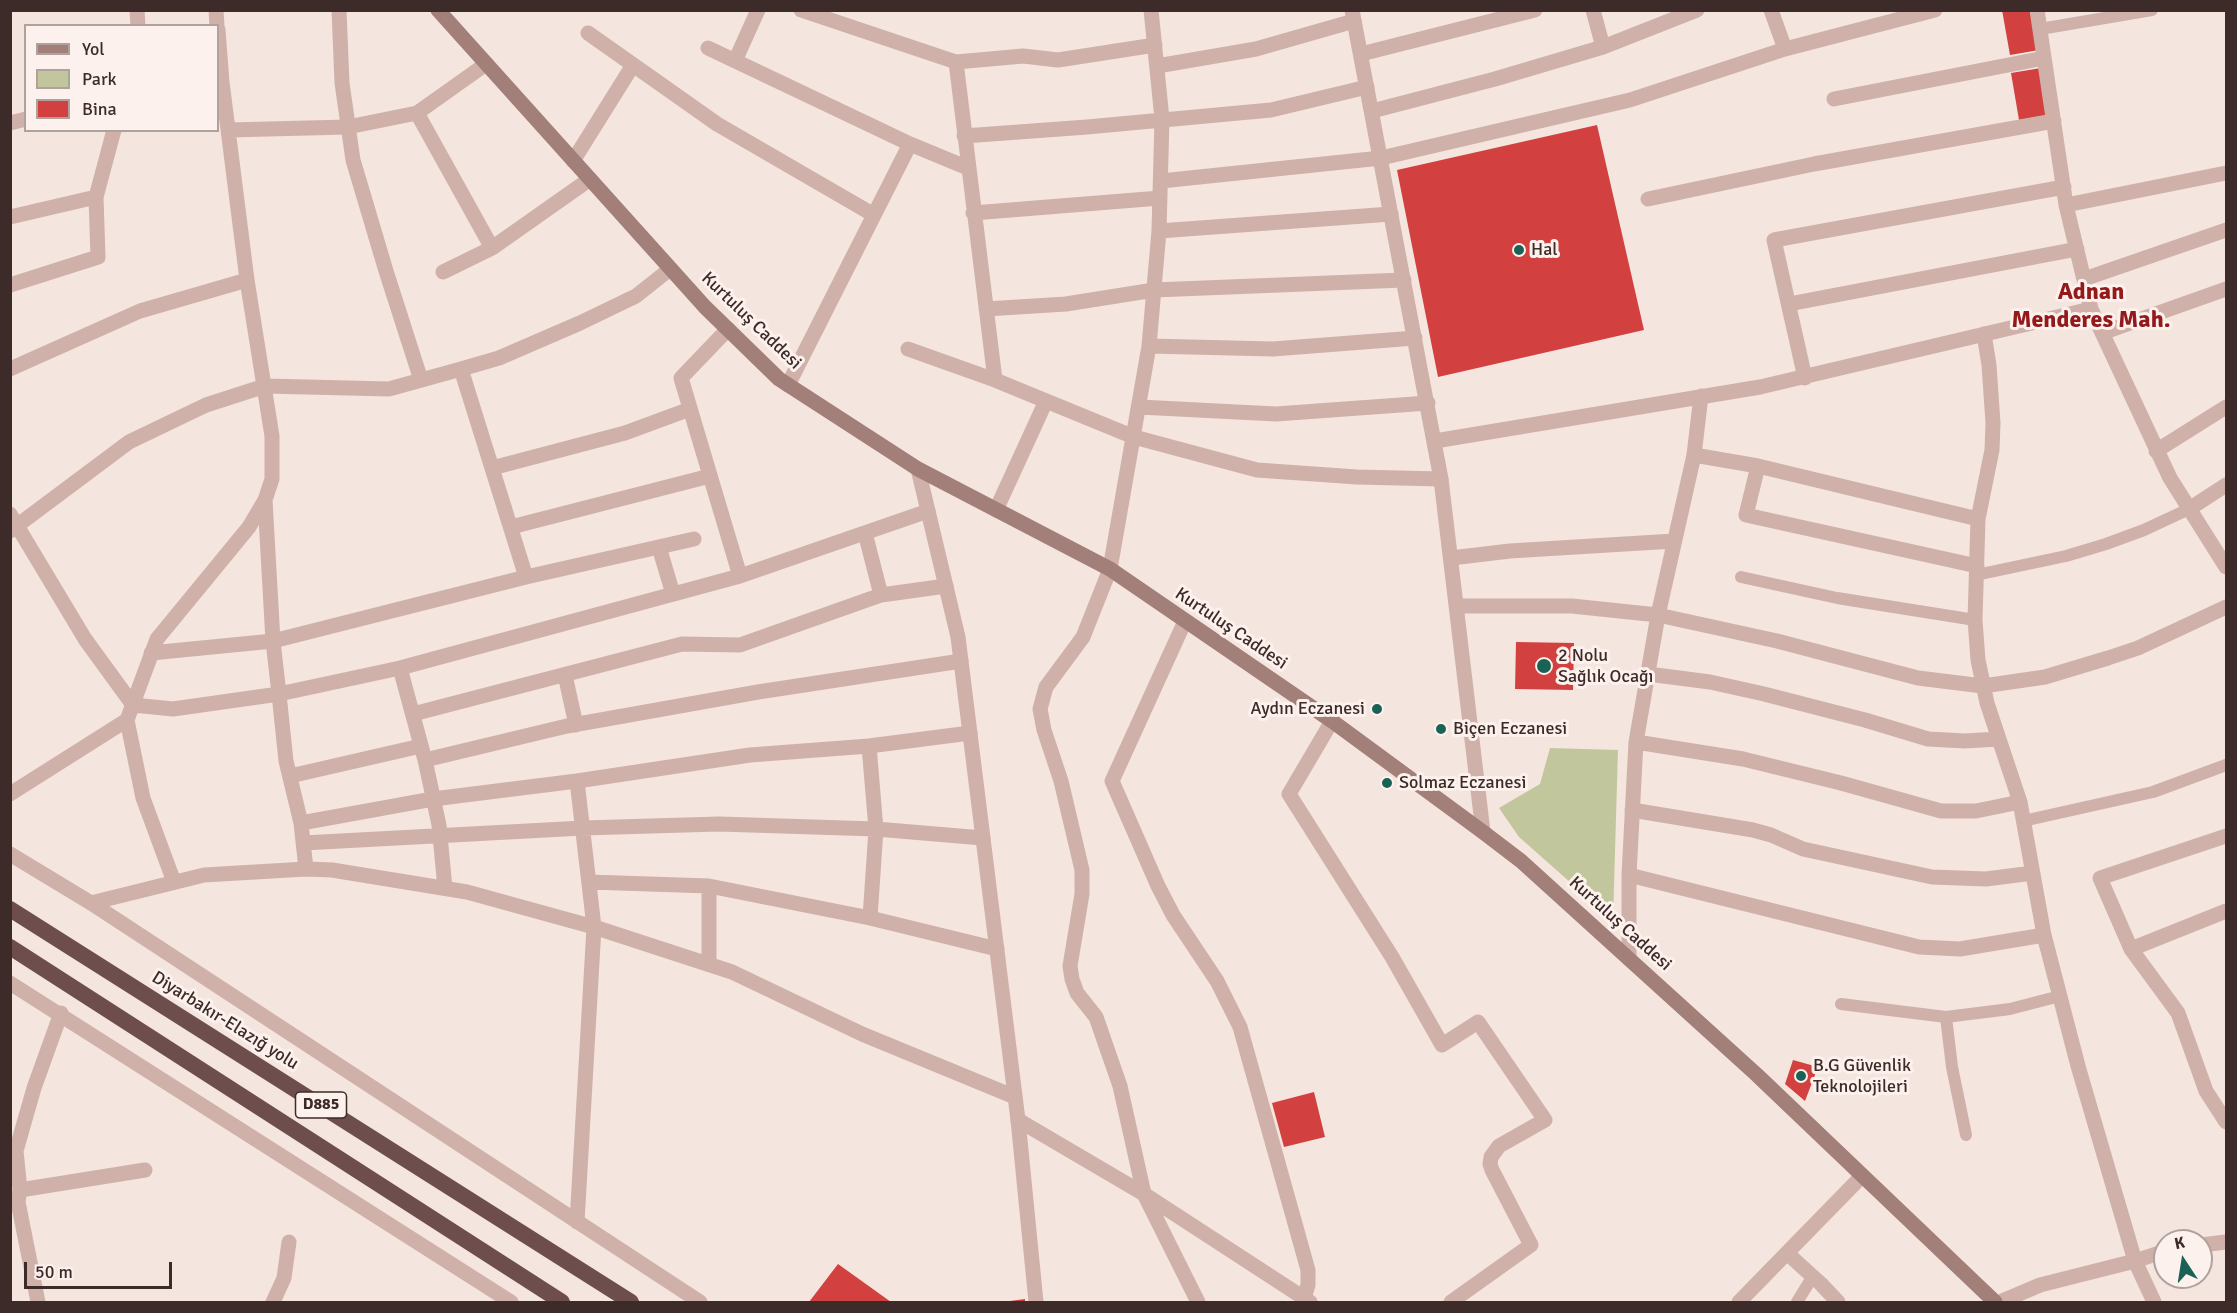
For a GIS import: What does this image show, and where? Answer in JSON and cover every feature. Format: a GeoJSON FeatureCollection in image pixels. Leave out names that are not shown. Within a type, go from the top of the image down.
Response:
{"type":"FeatureCollection","features":[{"type":"Feature","properties":{"kind":"highway","name":"Diyarbakır-Elazığ yolu"},"geometry":{"type":"LineString","coordinates":[[10,909],[631,1302]]}},
{"type":"Feature","properties":{"kind":"highway","name":"D885"},"geometry":{"type":"LineString","coordinates":[[10,946],[562,1302]]}},
{"type":"Feature","properties":{"kind":"main road","name":"Kurtuluş Caddesi"},"geometry":{"type":"LineString","coordinates":[[438,10],[452,18],[486,64],[670,269],[779,379],[918,469],[1110,569],[1332,722],[1483,832],[1521,861],[1757,1075],[1995,1302]]}},
{"type":"Feature","properties":{"kind":"street"},"geometry":{"type":"LineString","coordinates":[[339,10],[342,83],[353,160],[421,380]]}},
{"type":"Feature","properties":{"kind":"street"},"geometry":{"type":"LineString","coordinates":[[735,61],[758,10]]}},
{"type":"Feature","properties":{"kind":"street"},"geometry":{"type":"LineString","coordinates":[[801,10],[956,62],[1023,56],[1058,60],[1155,45]]}},
{"type":"Feature","properties":{"kind":"street"},"geometry":{"type":"LineString","coordinates":[[1151,10],[1162,119],[1159,231],[1149,346],[1110,569],[1083,636],[1046,687],[1040,709],[1044,730],[1061,781],[1082,870],[1082,894],[1070,966],[1072,979],[1077,993],[1096,1017],[1120,1086],[1144,1194],[1198,1302]]}},
{"type":"Feature","properties":{"kind":"street"},"geometry":{"type":"LineString","coordinates":[[1361,54],[1535,10]]}},
{"type":"Feature","properties":{"kind":"street"},"geometry":{"type":"LineString","coordinates":[[1593,10],[1603,47]]}},
{"type":"Feature","properties":{"kind":"street"},"geometry":{"type":"LineString","coordinates":[[1771,10],[1785,49]]}},
{"type":"Feature","properties":{"kind":"street"},"geometry":{"type":"LineString","coordinates":[[1161,181],[1381,158],[1630,100],[1785,49],[1935,10]]}},
{"type":"Feature","properties":{"kind":"street"},"geometry":{"type":"LineString","coordinates":[[2037,10],[2067,205],[2091,309],[2170,478],[2226,567]]}},
{"type":"Feature","properties":{"kind":"street"},"geometry":{"type":"LineString","coordinates":[[1371,111],[1495,80],[1603,47],[1690,12]]}},
{"type":"Feature","properties":{"kind":"street"},"geometry":{"type":"LineString","coordinates":[[1157,66],[1256,49],[1353,16],[1442,479],[1483,832]]}},
{"type":"Feature","properties":{"kind":"street"},"geometry":{"type":"LineString","coordinates":[[588,33],[717,124],[874,215]]}},
{"type":"Feature","properties":{"kind":"street"},"geometry":{"type":"LineString","coordinates":[[174,882],[143,798],[127,720],[157,639],[249,528],[265,500],[272,479],[272,436],[247,280],[219,47]]}},
{"type":"Feature","properties":{"kind":"street"},"geometry":{"type":"LineString","coordinates":[[708,48],[910,144],[968,168]]}},
{"type":"Feature","properties":{"kind":"street"},"geometry":{"type":"LineString","coordinates":[[1834,99],[2044,58]]}},
{"type":"Feature","properties":{"kind":"street"},"geometry":{"type":"LineString","coordinates":[[956,62],[994,380]]}},
{"type":"Feature","properties":{"kind":"street"},"geometry":{"type":"LineString","coordinates":[[228,130],[348,128],[417,113],[486,64]]}},
{"type":"Feature","properties":{"kind":"street"},"geometry":{"type":"LineString","coordinates":[[573,161],[633,65]]}},
{"type":"Feature","properties":{"kind":"street"},"geometry":{"type":"LineString","coordinates":[[964,136],[1271,110],[1367,87]]}},
{"type":"Feature","properties":{"kind":"street"},"geometry":{"type":"LineString","coordinates":[[417,113],[492,248]]}},
{"type":"Feature","properties":{"kind":"street"},"geometry":{"type":"LineString","coordinates":[[1648,199],[1814,165],[2054,121]]}},
{"type":"Feature","properties":{"kind":"street"},"geometry":{"type":"LineString","coordinates":[[10,285],[98,257],[96,196],[113,132]]}},
{"type":"Feature","properties":{"kind":"street"},"geometry":{"type":"LineString","coordinates":[[788,385],[910,144]]}},
{"type":"Feature","properties":{"kind":"street"},"geometry":{"type":"LineString","coordinates":[[2067,205],[2226,173]]}},
{"type":"Feature","properties":{"kind":"street"},"geometry":{"type":"LineString","coordinates":[[442,272],[492,248],[590,179]]}},
{"type":"Feature","properties":{"kind":"street"},"geometry":{"type":"LineString","coordinates":[[1805,378],[1774,240],[2064,187]]}},
{"type":"Feature","properties":{"kind":"street"},"geometry":{"type":"LineString","coordinates":[[10,217],[96,196]]}},
{"type":"Feature","properties":{"kind":"street"},"geometry":{"type":"LineString","coordinates":[[973,213],[1160,198]]}},
{"type":"Feature","properties":{"kind":"street"},"geometry":{"type":"LineString","coordinates":[[1159,231],[1391,214]]}},
{"type":"Feature","properties":{"kind":"street"},"geometry":{"type":"LineString","coordinates":[[2084,279],[2226,230]]}},
{"type":"Feature","properties":{"kind":"street"},"geometry":{"type":"LineString","coordinates":[[1789,304],[2077,249]]}},
{"type":"Feature","properties":{"kind":"street"},"geometry":{"type":"LineString","coordinates":[[670,269],[636,296],[580,323],[499,357],[461,369],[389,389],[265,386],[206,405],[129,442],[13,524],[85,639],[133,705],[173,709],[279,694],[400,668],[741,576],[928,511]]}},
{"type":"Feature","properties":{"kind":"street"},"geometry":{"type":"LineString","coordinates":[[10,369],[140,311],[247,280]]}},
{"type":"Feature","properties":{"kind":"street"},"geometry":{"type":"LineString","coordinates":[[986,309],[1066,304],[1154,290],[1404,280]]}},
{"type":"Feature","properties":{"kind":"street"},"geometry":{"type":"LineString","coordinates":[[2102,333],[2226,289]]}},
{"type":"Feature","properties":{"kind":"street"},"geometry":{"type":"LineString","coordinates":[[1435,441],[1805,378],[2091,309]]}},
{"type":"Feature","properties":{"kind":"street"},"geometry":{"type":"LineString","coordinates":[[728,329],[681,378],[741,576]]}},
{"type":"Feature","properties":{"kind":"street"},"geometry":{"type":"LineString","coordinates":[[1984,334],[1992,397],[1992,450],[1978,519],[1975,620],[1978,660],[1998,739],[2020,802],[2044,935],[2078,1066],[2135,1261],[2154,1302]]}},
{"type":"Feature","properties":{"kind":"street"},"geometry":{"type":"LineString","coordinates":[[1149,346],[1273,349],[1415,338]]}},
{"type":"Feature","properties":{"kind":"street"},"geometry":{"type":"LineString","coordinates":[[908,349],[994,380],[1134,437],[1257,470],[1357,477],[1442,479]]}},
{"type":"Feature","properties":{"kind":"street"},"geometry":{"type":"LineString","coordinates":[[461,369],[526,577]]}},
{"type":"Feature","properties":{"kind":"street"},"geometry":{"type":"LineString","coordinates":[[1629,959],[1629,875],[1636,742],[1658,615],[1694,455],[1701,396]]}},
{"type":"Feature","properties":{"kind":"street"},"geometry":{"type":"LineString","coordinates":[[996,510],[1046,401]]}},
{"type":"Feature","properties":{"kind":"street"},"geometry":{"type":"LineString","coordinates":[[1139,407],[1276,414],[1428,403]]}},
{"type":"Feature","properties":{"kind":"street"},"geometry":{"type":"LineString","coordinates":[[2156,451],[2226,407]]}},
{"type":"Feature","properties":{"kind":"street"},"geometry":{"type":"LineString","coordinates":[[492,468],[625,433],[690,409]]}},
{"type":"Feature","properties":{"kind":"street"},"geometry":{"type":"LineString","coordinates":[[1694,455],[1758,466],[1978,519]]}},
{"type":"Feature","properties":{"kind":"street"},"geometry":{"type":"LineString","coordinates":[[1758,466],[1746,516],[1976,571]]}},
{"type":"Feature","properties":{"kind":"street"},"geometry":{"type":"LineString","coordinates":[[918,469],[958,637],[1018,1120],[1036,1302]]}},
{"type":"Feature","properties":{"kind":"street"},"geometry":{"type":"LineString","coordinates":[[510,527],[710,476]]}},
{"type":"Feature","properties":{"kind":"street"},"geometry":{"type":"LineString","coordinates":[[2189,509],[2226,485]]}},
{"type":"Feature","properties":{"kind":"street"},"geometry":{"type":"LineString","coordinates":[[265,500],[273,641],[290,776],[301,823],[306,869]]}},
{"type":"Feature","properties":{"kind":"street"},"geometry":{"type":"LineString","coordinates":[[865,533],[881,595]]}},
{"type":"Feature","properties":{"kind":"street"},"geometry":{"type":"LineString","coordinates":[[151,654],[273,641],[526,577],[694,538]]}},
{"type":"Feature","properties":{"kind":"street"},"geometry":{"type":"LineString","coordinates":[[1451,558],[1510,551],[1674,541]]}},
{"type":"Feature","properties":{"kind":"street"},"geometry":{"type":"LineString","coordinates":[[659,547],[673,594]]}},
{"type":"Feature","properties":{"kind":"street"},"geometry":{"type":"LineString","coordinates":[[413,714],[682,644],[740,645],[881,595],[946,586]]}},
{"type":"Feature","properties":{"kind":"street"},"geometry":{"type":"LineString","coordinates":[[1457,606],[1572,606],[1658,615],[1777,641],[1918,678],[1983,686],[2045,677],[2098,662],[2138,648],[2226,607]]}},
{"type":"Feature","properties":{"kind":"street"},"geometry":{"type":"LineString","coordinates":[[1018,1120],[1144,1194],[1265,1275],[1307,1300],[1308,1270],[1240,1027],[1217,981],[1173,915],[1112,782],[1185,621]]}},
{"type":"Feature","properties":{"kind":"street"},"geometry":{"type":"LineString","coordinates":[[290,776],[758,692],[961,662]]}},
{"type":"Feature","properties":{"kind":"street"},"geometry":{"type":"LineString","coordinates":[[400,668],[433,799],[440,835],[445,888]]}},
{"type":"Feature","properties":{"kind":"street"},"geometry":{"type":"LineString","coordinates":[[1648,674],[1710,682],[1764,694],[1928,739],[1965,741],[1998,739]]}},
{"type":"Feature","properties":{"kind":"street"},"geometry":{"type":"LineString","coordinates":[[565,675],[576,725]]}},
{"type":"Feature","properties":{"kind":"street"},"geometry":{"type":"LineString","coordinates":[[10,794],[127,720]]}},
{"type":"Feature","properties":{"kind":"street"},"geometry":{"type":"LineString","coordinates":[[1332,722],[1289,794],[1392,957],[1442,1045],[1478,1022],[1545,1120],[1499,1146],[1491,1157],[1490,1164],[1531,1245],[1451,1302]]}},
{"type":"Feature","properties":{"kind":"street"},"geometry":{"type":"LineString","coordinates":[[301,823],[433,799],[577,781],[750,755],[869,747],[970,734]]}},
{"type":"Feature","properties":{"kind":"street"},"geometry":{"type":"LineString","coordinates":[[1636,742],[1743,759],[1842,783],[1941,811],[1976,811],[2020,802]]}},
{"type":"Feature","properties":{"kind":"street"},"geometry":{"type":"LineString","coordinates":[[869,747],[876,829],[870,918]]}},
{"type":"Feature","properties":{"kind":"street"},"geometry":{"type":"LineString","coordinates":[[577,781],[594,927],[577,1222]]}},
{"type":"Feature","properties":{"kind":"street"},"geometry":{"type":"LineString","coordinates":[[1632,810],[1753,830],[1803,849],[1932,877],[1986,879],[2033,873]]}},
{"type":"Feature","properties":{"kind":"street"},"geometry":{"type":"LineString","coordinates":[[303,843],[582,828],[719,824],[876,829],[983,838]]}},
{"type":"Feature","properties":{"kind":"street"},"geometry":{"type":"LineString","coordinates":[[2226,836],[2100,878],[2131,949],[2178,1013],[2206,1091],[2226,1122]]}},
{"type":"Feature","properties":{"kind":"street"},"geometry":{"type":"LineString","coordinates":[[10,854],[91,903],[700,1302]]}},
{"type":"Feature","properties":{"kind":"street"},"geometry":{"type":"LineString","coordinates":[[91,903],[204,874],[306,869],[332,870],[467,892],[594,927],[732,972],[862,1034],[1015,1096]]}},
{"type":"Feature","properties":{"kind":"street"},"geometry":{"type":"LineString","coordinates":[[1629,875],[1919,947],[1960,949],[2044,935]]}},
{"type":"Feature","properties":{"kind":"street"},"geometry":{"type":"LineString","coordinates":[[589,882],[709,886],[870,918],[997,948]]}},
{"type":"Feature","properties":{"kind":"street"},"geometry":{"type":"LineString","coordinates":[[709,886],[709,964]]}},
{"type":"Feature","properties":{"kind":"street"},"geometry":{"type":"LineString","coordinates":[[2131,949],[2226,911]]}},
{"type":"Feature","properties":{"kind":"street"},"geometry":{"type":"LineString","coordinates":[[10,983],[511,1302]]}},
{"type":"Feature","properties":{"kind":"street"},"geometry":{"type":"LineString","coordinates":[[38,1302],[18,1202],[20,1190],[14,1152],[60,1013]]}},
{"type":"Feature","properties":{"kind":"street"},"geometry":{"type":"LineString","coordinates":[[20,1190],[145,1170]]}},
{"type":"Feature","properties":{"kind":"street"},"geometry":{"type":"LineString","coordinates":[[1739,1302],[1862,1176]]}},
{"type":"Feature","properties":{"kind":"street"},"geometry":{"type":"LineString","coordinates":[[273,1302],[284,1278],[289,1242]]}},
{"type":"Feature","properties":{"kind":"street"},"geometry":{"type":"LineString","coordinates":[[1788,1254],[1838,1302]]}},
{"type":"Feature","properties":{"kind":"street"},"geometry":{"type":"LineString","coordinates":[[2000,1302],[2040,1285],[2153,1255]]}},
{"type":"Feature","properties":{"kind":"lane"},"geometry":{"type":"LineString","coordinates":[[2040,29],[2152,10]]}},
{"type":"Feature","properties":{"kind":"lane"},"geometry":{"type":"LineString","coordinates":[[1976,571],[2066,556],[2144,530],[2189,509]]}},
{"type":"Feature","properties":{"kind":"lane"},"geometry":{"type":"LineString","coordinates":[[1741,577],[1836,598],[1975,620]]}},
{"type":"Feature","properties":{"kind":"lane"},"geometry":{"type":"LineString","coordinates":[[2023,821],[2152,792],[2226,765]]}},
{"type":"Feature","properties":{"kind":"lane"},"geometry":{"type":"LineString","coordinates":[[1841,1004],[1946,1017],[2010,1009],[2060,996]]}},
{"type":"Feature","properties":{"kind":"lane"},"geometry":{"type":"LineString","coordinates":[[1946,1017],[1952,1066],[1966,1135]]}},
{"type":"Feature","properties":{"kind":"lane"},"geometry":{"type":"LineString","coordinates":[[1797,1302],[1813,1276]]}},
{"type":"Feature","properties":{"kind":"green space"},"geometry":{"type":"Polygon","coordinates":[[[1550,748],[1618,750],[1613,920],[1519,837],[1499,808],[1540,784],[1550,748]]]}},
{"type":"Feature","properties":{"kind":"building"},"geometry":{"type":"Polygon","coordinates":[[[2002,10],[2032,10],[2039,50],[2010,55],[2002,10]]]}},
{"type":"Feature","properties":{"kind":"building"},"geometry":{"type":"Polygon","coordinates":[[[2041,68],[2049,115],[2019,120],[2011,73],[2041,68]]]}},
{"type":"Feature","properties":{"kind":"building","name":"Hal"},"geometry":{"type":"Polygon","coordinates":[[[1597,125],[1644,330],[1438,377],[1397,170],[1597,125]]]}},
{"type":"Feature","properties":{"kind":"building","name":"2 Nolu Sağlık Ocağı"},"geometry":{"type":"Polygon","coordinates":[[[1516,642],[1574,643],[1573,690],[1515,689],[1516,642]]]}},
{"type":"Feature","properties":{"kind":"building","name":"B.G Güvenlik Teknolojileri"},"geometry":{"type":"Polygon","coordinates":[[[1793,1060],[1818,1067],[1805,1101],[1785,1084],[1793,1060]]]}},
{"type":"Feature","properties":{"kind":"building"},"geometry":{"type":"Polygon","coordinates":[[[1314,1092],[1325,1137],[1284,1147],[1272,1103],[1314,1092]]]}},
{"type":"Feature","properties":{"kind":"building"},"geometry":{"type":"Polygon","coordinates":[[[838,1264],[891,1302],[809,1302],[838,1264]]]}},
{"type":"Feature","properties":{"kind":"building"},"geometry":{"type":"Polygon","coordinates":[[[1025,1299],[1025,1302],[1010,1302],[1010,1301],[1025,1299]]]}},
{"type":"Feature","properties":{"kind":"place","name":"Hal"},"geometry":{"type":"Point","coordinates":[1519,250]}},
{"type":"Feature","properties":{"kind":"place","name":"2 Nolu Sağlık Ocağı"},"geometry":{"type":"Point","coordinates":[1544,666]}},
{"type":"Feature","properties":{"kind":"place","name":"Aydın Eczanesi"},"geometry":{"type":"Point","coordinates":[1377,709]}},
{"type":"Feature","properties":{"kind":"place","name":"Biçen Eczanesi"},"geometry":{"type":"Point","coordinates":[1441,729]}},
{"type":"Feature","properties":{"kind":"place","name":"Solmaz Eczanesi"},"geometry":{"type":"Point","coordinates":[1387,783]}},
{"type":"Feature","properties":{"kind":"place","name":"B.G Güvenlik Teknolojileri"},"geometry":{"type":"Point","coordinates":[1801,1076]}},
{"type":"Feature","properties":{"kind":"district","name":"Adnan Menderes Mah."},"geometry":{"type":"Point","coordinates":[2091,307]}}]}
